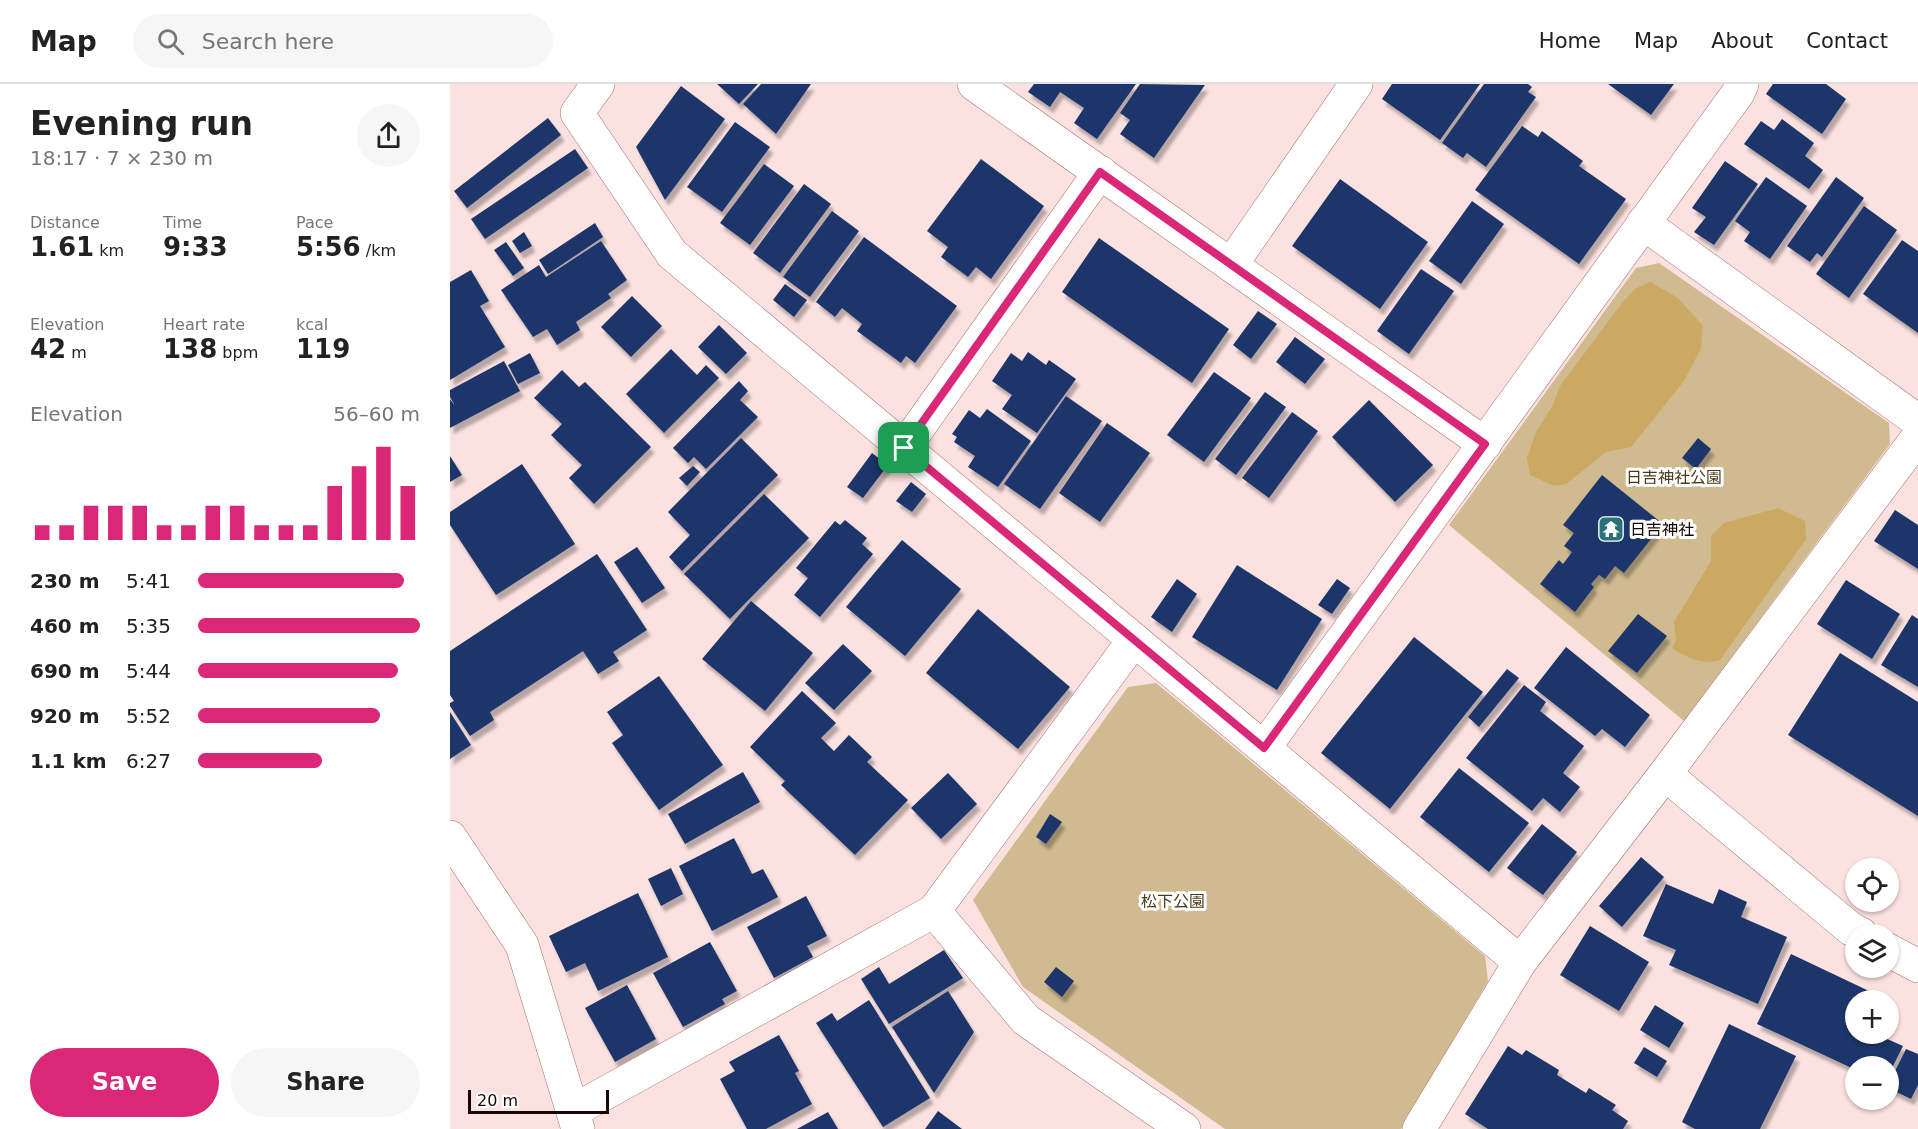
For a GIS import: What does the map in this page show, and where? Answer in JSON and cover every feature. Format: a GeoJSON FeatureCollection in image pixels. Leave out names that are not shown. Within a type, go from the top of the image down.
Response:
{"type":"FeatureCollection","features":[{"type":"Feature","properties":{"kind":"street"},"geometry":{"type":"LineString","coordinates":[[598,84],[578,113],[672,254],[1520,962]]}},
{"type":"Feature","properties":{"kind":"street"},"geometry":{"type":"LineString","coordinates":[[1231,265],[1356,84]]}},
{"type":"Feature","properties":{"kind":"street"},"geometry":{"type":"LineString","coordinates":[[1264,748],[1738,93],[1742,84]]}},
{"type":"Feature","properties":{"kind":"street"},"geometry":{"type":"LineString","coordinates":[[977,85],[1485,444]]}},
{"type":"Feature","properties":{"kind":"street"},"geometry":{"type":"LineString","coordinates":[[904,448],[1100,172]]}},
{"type":"Feature","properties":{"kind":"street"},"geometry":{"type":"LineString","coordinates":[[1643,223],[1918,421]]}},
{"type":"Feature","properties":{"kind":"street"},"geometry":{"type":"LineString","coordinates":[[1419,1129],[1520,962],[1665,774],[1918,437]]}},
{"type":"Feature","properties":{"kind":"street"},"geometry":{"type":"LineString","coordinates":[[450,837],[522,945],[576,1120],[934,911],[1134,640]]}},
{"type":"Feature","properties":{"kind":"street"},"geometry":{"type":"LineString","coordinates":[[1665,774],[1845,924]]}},
{"type":"Feature","properties":{"kind":"street"},"geometry":{"type":"LineString","coordinates":[[934,911],[1026,1020],[1184,1129]]}},
{"type":"Feature","properties":{"kind":"street"},"geometry":{"type":"LineString","coordinates":[[1899,956],[1918,966]]}},
{"type":"Feature","properties":{"kind":"green space","name":"日吉神社公園"},"geometry":{"type":"Polygon","coordinates":[[[1659,263],[1889,423],[1890,444],[1684,721],[1449,525],[1636,268],[1659,263]]]}},
{"type":"Feature","properties":{"kind":"green space","name":"松下公園"},"geometry":{"type":"Polygon","coordinates":[[[1156,683],[1485,956],[1488,981],[1401,1129],[1225,1129],[1023,987],[973,900],[1128,687],[1156,683]]]}},
{"type":"Feature","properties":{"kind":"shaded area"},"geometry":{"type":"Polygon","coordinates":[[[1650,282],[1678,298],[1703,326],[1701,348],[1684,381],[1631,447],[1606,452],[1566,484],[1554,486],[1530,475],[1527,458],[1536,432],[1553,405],[1560,386],[1622,303],[1635,289],[1650,282]]]}},
{"type":"Feature","properties":{"kind":"shaded area"},"geometry":{"type":"Polygon","coordinates":[[[1778,508],[1805,521],[1806,539],[1720,660],[1707,662],[1695,660],[1672,648],[1676,640],[1674,622],[1711,561],[1711,536],[1724,523],[1778,508]]]}},
{"type":"Feature","properties":{"kind":"building"},"geometry":{"type":"Polygon","coordinates":[[[717,84],[758,84],[739,104],[717,84]]]}},
{"type":"Feature","properties":{"kind":"building"},"geometry":{"type":"Polygon","coordinates":[[[761,84],[811,84],[776,134],[743,104],[761,84]]]}},
{"type":"Feature","properties":{"kind":"building"},"geometry":{"type":"Polygon","coordinates":[[[1034,84],[1136,84],[1097,139],[1074,123],[1084,108],[1060,92],[1050,107],[1028,92],[1034,84]]]}},
{"type":"Feature","properties":{"kind":"building"},"geometry":{"type":"Polygon","coordinates":[[[1140,84],[1205,85],[1154,158],[1120,134],[1130,120],[1120,113],[1140,84]]]}},
{"type":"Feature","properties":{"kind":"building"},"geometry":{"type":"Polygon","coordinates":[[[1392,84],[1480,84],[1440,140],[1382,99],[1392,84]]]}},
{"type":"Feature","properties":{"kind":"building"},"geometry":{"type":"Polygon","coordinates":[[[1484,84],[1528,84],[1532,87],[1528,92],[1536,97],[1486,167],[1467,153],[1463,158],[1442,143],[1484,84]]]}},
{"type":"Feature","properties":{"kind":"building"},"geometry":{"type":"Polygon","coordinates":[[[1608,84],[1674,84],[1651,115],[1608,84]]]}},
{"type":"Feature","properties":{"kind":"building"},"geometry":{"type":"Polygon","coordinates":[[[1773,84],[1826,84],[1846,99],[1822,134],[1766,94],[1773,84]]]}},
{"type":"Feature","properties":{"kind":"building"},"geometry":{"type":"Polygon","coordinates":[[[681,86],[725,119],[665,200],[636,147],[681,86]]]}},
{"type":"Feature","properties":{"kind":"building"},"geometry":{"type":"Polygon","coordinates":[[[548,118],[561,135],[467,208],[454,191],[548,118]]]}},
{"type":"Feature","properties":{"kind":"building"},"geometry":{"type":"Polygon","coordinates":[[[1782,119],[1814,143],[1805,156],[1823,170],[1809,189],[1744,144],[1761,121],[1774,130],[1782,119]]]}},
{"type":"Feature","properties":{"kind":"building"},"geometry":{"type":"Polygon","coordinates":[[[735,122],[770,147],[722,212],[687,187],[735,122]]]}},
{"type":"Feature","properties":{"kind":"building"},"geometry":{"type":"Polygon","coordinates":[[[1522,126],[1538,137],[1542,131],[1583,161],[1579,166],[1626,199],[1579,264],[1475,190],[1522,126]]]}},
{"type":"Feature","properties":{"kind":"building"},"geometry":{"type":"Polygon","coordinates":[[[575,149],[588,168],[485,239],[471,219],[575,149]]]}},
{"type":"Feature","properties":{"kind":"building"},"geometry":{"type":"Polygon","coordinates":[[[981,159],[1044,206],[991,279],[976,267],[968,277],[941,257],[948,247],[927,231],[981,159]]]}},
{"type":"Feature","properties":{"kind":"building"},"geometry":{"type":"Polygon","coordinates":[[[1725,161],[1758,184],[1714,245],[1694,232],[1706,217],[1692,208],[1725,161]]]}},
{"type":"Feature","properties":{"kind":"building"},"geometry":{"type":"Polygon","coordinates":[[[764,164],[794,186],[750,245],[720,223],[764,164]]]}},
{"type":"Feature","properties":{"kind":"building"},"geometry":{"type":"Polygon","coordinates":[[[1766,177],[1807,206],[1770,259],[1744,241],[1750,232],[1735,221],[1766,177]]]}},
{"type":"Feature","properties":{"kind":"building"},"geometry":{"type":"Polygon","coordinates":[[[1836,177],[1864,198],[1822,257],[1817,253],[1810,262],[1787,246],[1836,177]]]}},
{"type":"Feature","properties":{"kind":"building"},"geometry":{"type":"Polygon","coordinates":[[[1340,179],[1428,242],[1380,309],[1292,246],[1340,179]]]}},
{"type":"Feature","properties":{"kind":"building"},"geometry":{"type":"Polygon","coordinates":[[[804,184],[831,204],[780,273],[753,253],[804,184]]]}},
{"type":"Feature","properties":{"kind":"building"},"geometry":{"type":"Polygon","coordinates":[[[1472,201],[1504,224],[1461,284],[1429,261],[1472,201]]]}},
{"type":"Feature","properties":{"kind":"building"},"geometry":{"type":"Polygon","coordinates":[[[1864,206],[1897,230],[1849,298],[1816,274],[1864,206]]]}},
{"type":"Feature","properties":{"kind":"building"},"geometry":{"type":"Polygon","coordinates":[[[832,211],[859,231],[810,297],[783,277],[832,211]]]}},
{"type":"Feature","properties":{"kind":"building"},"geometry":{"type":"Polygon","coordinates":[[[595,223],[603,237],[548,274],[539,260],[595,223]]]}},
{"type":"Feature","properties":{"kind":"building"},"geometry":{"type":"Polygon","coordinates":[[[524,232],[532,246],[520,253],[512,241],[524,232]]]}},
{"type":"Feature","properties":{"kind":"building"},"geometry":{"type":"Polygon","coordinates":[[[864,237],[957,306],[915,363],[906,356],[901,363],[857,331],[862,324],[842,308],[835,317],[816,302],[864,237]]]}},
{"type":"Feature","properties":{"kind":"building"},"geometry":{"type":"Polygon","coordinates":[[[1099,238],[1229,329],[1192,383],[1062,292],[1099,238]]]}},
{"type":"Feature","properties":{"kind":"building"},"geometry":{"type":"Polygon","coordinates":[[[1902,240],[1918,251],[1918,333],[1863,294],[1902,240]]]}},
{"type":"Feature","properties":{"kind":"building"},"geometry":{"type":"Polygon","coordinates":[[[601,241],[627,280],[608,294],[611,298],[576,322],[580,330],[557,345],[547,329],[533,337],[501,290],[539,265],[546,277],[601,241]]]}},
{"type":"Feature","properties":{"kind":"building"},"geometry":{"type":"Polygon","coordinates":[[[506,242],[524,268],[513,276],[494,250],[506,242]]]}},
{"type":"Feature","properties":{"kind":"building"},"geometry":{"type":"Polygon","coordinates":[[[1421,269],[1454,291],[1409,354],[1377,331],[1421,269]]]}},
{"type":"Feature","properties":{"kind":"building"},"geometry":{"type":"Polygon","coordinates":[[[471,270],[489,301],[480,306],[505,347],[450,380],[450,282],[471,270]]]}},
{"type":"Feature","properties":{"kind":"building"},"geometry":{"type":"Polygon","coordinates":[[[785,284],[807,300],[794,317],[773,300],[785,284]]]}},
{"type":"Feature","properties":{"kind":"building"},"geometry":{"type":"Polygon","coordinates":[[[632,296],[662,326],[631,357],[601,327],[632,296]]]}},
{"type":"Feature","properties":{"kind":"building"},"geometry":{"type":"Polygon","coordinates":[[[1258,311],[1277,324],[1251,359],[1233,345],[1258,311]]]}},
{"type":"Feature","properties":{"kind":"building"},"geometry":{"type":"Polygon","coordinates":[[[719,325],[747,353],[726,374],[698,347],[719,325]]]}},
{"type":"Feature","properties":{"kind":"building"},"geometry":{"type":"Polygon","coordinates":[[[1295,337],[1325,359],[1305,384],[1276,362],[1295,337]]]}},
{"type":"Feature","properties":{"kind":"building"},"geometry":{"type":"Polygon","coordinates":[[[671,349],[697,375],[706,365],[719,378],[664,433],[626,394],[671,349]]]}},
{"type":"Feature","properties":{"kind":"building"},"geometry":{"type":"Polygon","coordinates":[[[1028,352],[1046,365],[1049,360],[1076,379],[1037,433],[1002,409],[1012,395],[992,381],[1011,353],[1022,361],[1028,352]]]}},
{"type":"Feature","properties":{"kind":"building"},"geometry":{"type":"Polygon","coordinates":[[[530,353],[540,373],[518,384],[508,365],[530,353]]]}},
{"type":"Feature","properties":{"kind":"building"},"geometry":{"type":"Polygon","coordinates":[[[504,361],[520,391],[450,428],[450,399],[455,406],[450,397],[450,390],[504,361]]]}},
{"type":"Feature","properties":{"kind":"building"},"geometry":{"type":"Polygon","coordinates":[[[562,370],[579,387],[585,382],[651,447],[594,504],[569,478],[582,465],[551,435],[562,424],[534,398],[562,370]]]}},
{"type":"Feature","properties":{"kind":"building"},"geometry":{"type":"Polygon","coordinates":[[[1214,372],[1251,398],[1204,462],[1167,435],[1214,372]]]}},
{"type":"Feature","properties":{"kind":"building"},"geometry":{"type":"Polygon","coordinates":[[[739,381],[748,391],[740,400],[758,417],[706,469],[694,457],[688,463],[673,448],[739,381]]]}},
{"type":"Feature","properties":{"kind":"building"},"geometry":{"type":"Polygon","coordinates":[[[1265,392],[1286,407],[1236,475],[1215,459],[1265,392]]]}},
{"type":"Feature","properties":{"kind":"building"},"geometry":{"type":"Polygon","coordinates":[[[1066,396],[1102,421],[1040,509],[1004,484],[1066,396]]]}},
{"type":"Feature","properties":{"kind":"building"},"geometry":{"type":"Polygon","coordinates":[[[1369,400],[1433,465],[1395,502],[1332,437],[1369,400]]]}},
{"type":"Feature","properties":{"kind":"building"},"geometry":{"type":"Polygon","coordinates":[[[987,409],[1031,441],[998,487],[968,467],[975,456],[954,442],[957,437],[952,434],[969,410],[980,418],[987,409]]]}},
{"type":"Feature","properties":{"kind":"building"},"geometry":{"type":"Polygon","coordinates":[[[1292,412],[1318,431],[1269,498],[1242,478],[1292,412]]]}},
{"type":"Feature","properties":{"kind":"building"},"geometry":{"type":"Polygon","coordinates":[[[1107,423],[1150,453],[1100,522],[1059,493],[1107,423]]]}},
{"type":"Feature","properties":{"kind":"building"},"geometry":{"type":"Polygon","coordinates":[[[741,438],[778,475],[682,571],[669,557],[690,535],[668,512],[741,438]]]}},
{"type":"Feature","properties":{"kind":"building"},"geometry":{"type":"Polygon","coordinates":[[[1698,438],[1711,449],[1696,469],[1682,458],[1698,438]]]}},
{"type":"Feature","properties":{"kind":"building"},"geometry":{"type":"Polygon","coordinates":[[[872,453],[888,465],[863,498],[847,487],[872,453]]]}},
{"type":"Feature","properties":{"kind":"building"},"geometry":{"type":"Polygon","coordinates":[[[450,456],[462,475],[450,482],[450,456]]]}},
{"type":"Feature","properties":{"kind":"building"},"geometry":{"type":"Polygon","coordinates":[[[522,464],[575,544],[496,595],[450,525],[450,512],[522,464]]]}},
{"type":"Feature","properties":{"kind":"building"},"geometry":{"type":"Polygon","coordinates":[[[693,466],[700,472],[687,486],[679,478],[693,466]]]}},
{"type":"Feature","properties":{"kind":"building"},"geometry":{"type":"Polygon","coordinates":[[[1602,475],[1663,524],[1624,573],[1615,566],[1605,579],[1599,575],[1591,584],[1594,587],[1575,612],[1540,584],[1559,560],[1563,564],[1572,552],[1564,546],[1574,533],[1563,525],[1602,475]]]}},
{"type":"Feature","properties":{"kind":"building"},"geometry":{"type":"Polygon","coordinates":[[[911,482],[926,494],[912,512],[896,501],[911,482]]]}},
{"type":"Feature","properties":{"kind":"building"},"geometry":{"type":"Polygon","coordinates":[[[764,494],[809,538],[730,619],[684,574],[764,494]]]}},
{"type":"Feature","properties":{"kind":"building"},"geometry":{"type":"Polygon","coordinates":[[[1895,510],[1918,525],[1918,569],[1874,541],[1895,510]]]}},
{"type":"Feature","properties":{"kind":"building"},"geometry":{"type":"Polygon","coordinates":[[[845,520],[867,538],[862,544],[873,554],[820,617],[794,595],[808,578],[796,568],[835,521],[840,525],[845,520]]]}},
{"type":"Feature","properties":{"kind":"building"},"geometry":{"type":"Polygon","coordinates":[[[902,540],[961,589],[905,656],[846,607],[902,540]]]}},
{"type":"Feature","properties":{"kind":"building"},"geometry":{"type":"Polygon","coordinates":[[[637,547],[665,588],[642,603],[614,562],[637,547]]]}},
{"type":"Feature","properties":{"kind":"building"},"geometry":{"type":"Polygon","coordinates":[[[597,554],[647,630],[613,652],[619,661],[598,674],[583,651],[490,712],[494,720],[470,736],[450,706],[450,703],[454,701],[450,695],[450,651],[597,554]]]}},
{"type":"Feature","properties":{"kind":"building"},"geometry":{"type":"Polygon","coordinates":[[[1237,565],[1322,619],[1277,690],[1192,637],[1237,565]]]}},
{"type":"Feature","properties":{"kind":"building"},"geometry":{"type":"Polygon","coordinates":[[[1177,579],[1197,594],[1172,632],[1151,617],[1177,579]]]}},
{"type":"Feature","properties":{"kind":"building"},"geometry":{"type":"Polygon","coordinates":[[[1337,579],[1350,588],[1332,614],[1318,605],[1337,579]]]}},
{"type":"Feature","properties":{"kind":"building"},"geometry":{"type":"Polygon","coordinates":[[[1846,580],[1900,614],[1872,659],[1817,624],[1846,580]]]}},
{"type":"Feature","properties":{"kind":"building"},"geometry":{"type":"Polygon","coordinates":[[[751,601],[813,653],[765,711],[702,659],[751,601]]]}},
{"type":"Feature","properties":{"kind":"building"},"geometry":{"type":"Polygon","coordinates":[[[978,609],[1070,687],[1018,749],[926,673],[978,609]]]}},
{"type":"Feature","properties":{"kind":"building"},"geometry":{"type":"Polygon","coordinates":[[[1638,614],[1667,636],[1637,673],[1608,651],[1638,614]]]}},
{"type":"Feature","properties":{"kind":"building"},"geometry":{"type":"Polygon","coordinates":[[[1912,615],[1918,619],[1918,687],[1881,665],[1912,615]]]}},
{"type":"Feature","properties":{"kind":"building"},"geometry":{"type":"Polygon","coordinates":[[[1414,637],[1483,692],[1390,809],[1321,753],[1414,637]]]}},
{"type":"Feature","properties":{"kind":"building"},"geometry":{"type":"Polygon","coordinates":[[[843,644],[872,671],[834,710],[805,683],[843,644]]]}},
{"type":"Feature","properties":{"kind":"building"},"geometry":{"type":"Polygon","coordinates":[[[1566,647],[1650,715],[1625,747],[1602,729],[1595,736],[1534,688],[1566,647]]]}},
{"type":"Feature","properties":{"kind":"building"},"geometry":{"type":"Polygon","coordinates":[[[1840,653],[1918,702],[1918,816],[1788,735],[1840,653]]]}},
{"type":"Feature","properties":{"kind":"building"},"geometry":{"type":"Polygon","coordinates":[[[1507,669],[1519,678],[1479,727],[1468,717],[1507,669]]]}},
{"type":"Feature","properties":{"kind":"building"},"geometry":{"type":"Polygon","coordinates":[[[659,676],[723,765],[659,810],[612,743],[623,735],[607,712],[659,676]]]}},
{"type":"Feature","properties":{"kind":"building"},"geometry":{"type":"Polygon","coordinates":[[[1524,685],[1546,702],[1540,711],[1584,746],[1563,773],[1580,787],[1560,812],[1543,798],[1532,811],[1466,758],[1524,685]]]}},
{"type":"Feature","properties":{"kind":"building"},"geometry":{"type":"Polygon","coordinates":[[[802,691],[836,723],[821,738],[834,751],[849,735],[872,757],[867,762],[908,800],[855,855],[781,785],[785,781],[750,747],[802,691]]]}},
{"type":"Feature","properties":{"kind":"building"},"geometry":{"type":"Polygon","coordinates":[[[450,712],[471,745],[450,759],[450,712]]]}},
{"type":"Feature","properties":{"kind":"building"},"geometry":{"type":"Polygon","coordinates":[[[1459,768],[1529,823],[1489,872],[1420,817],[1459,768]]]}},
{"type":"Feature","properties":{"kind":"building"},"geometry":{"type":"Polygon","coordinates":[[[743,772],[760,802],[685,844],[668,814],[743,772]]]}},
{"type":"Feature","properties":{"kind":"building"},"geometry":{"type":"Polygon","coordinates":[[[948,773],[977,804],[941,839],[911,808],[948,773]]]}},
{"type":"Feature","properties":{"kind":"building"},"geometry":{"type":"Polygon","coordinates":[[[1050,814],[1062,822],[1046,844],[1036,837],[1050,814]]]}},
{"type":"Feature","properties":{"kind":"building"},"geometry":{"type":"Polygon","coordinates":[[[1542,824],[1577,852],[1543,895],[1507,868],[1542,824]]]}},
{"type":"Feature","properties":{"kind":"building"},"geometry":{"type":"Polygon","coordinates":[[[734,838],[752,874],[763,869],[778,897],[712,931],[679,866],[734,838]]]}},
{"type":"Feature","properties":{"kind":"building"},"geometry":{"type":"Polygon","coordinates":[[[1641,857],[1664,877],[1622,927],[1599,906],[1641,857]]]}},
{"type":"Feature","properties":{"kind":"building"},"geometry":{"type":"Polygon","coordinates":[[[671,868],[683,894],[661,906],[648,879],[671,868]]]}},
{"type":"Feature","properties":{"kind":"building"},"geometry":{"type":"Polygon","coordinates":[[[1666,884],[1713,904],[1719,889],[1747,902],[1741,917],[1787,937],[1758,1004],[1669,965],[1676,950],[1643,936],[1666,884]]]}},
{"type":"Feature","properties":{"kind":"building"},"geometry":{"type":"Polygon","coordinates":[[[638,893],[668,957],[598,991],[585,963],[566,972],[549,936],[638,893]]]}},
{"type":"Feature","properties":{"kind":"building"},"geometry":{"type":"Polygon","coordinates":[[[806,896],[827,936],[807,946],[813,957],[774,978],[747,927],[806,896]]]}},
{"type":"Feature","properties":{"kind":"building"},"geometry":{"type":"Polygon","coordinates":[[[1590,926],[1649,962],[1619,1011],[1560,975],[1590,926]]]}},
{"type":"Feature","properties":{"kind":"building"},"geometry":{"type":"Polygon","coordinates":[[[710,942],[737,991],[722,999],[725,1004],[683,1027],[653,973],[710,942]]]}},
{"type":"Feature","properties":{"kind":"building"},"geometry":{"type":"Polygon","coordinates":[[[944,950],[963,978],[889,1024],[861,979],[879,967],[889,984],[944,950]]]}},
{"type":"Feature","properties":{"kind":"building"},"geometry":{"type":"Polygon","coordinates":[[[1791,954],[1867,990],[1845,990],[1845,1044],[1898,1044],[1903,1046],[1898,1056],[1845,1056],[1845,1065],[1757,1024],[1791,954]]]}},
{"type":"Feature","properties":{"kind":"building"},"geometry":{"type":"Polygon","coordinates":[[[1056,967],[1074,981],[1062,997],[1044,982],[1056,967]]]}},
{"type":"Feature","properties":{"kind":"building"},"geometry":{"type":"Polygon","coordinates":[[[627,985],[656,1039],[615,1062],[585,1008],[627,985]]]}},
{"type":"Feature","properties":{"kind":"building"},"geometry":{"type":"Polygon","coordinates":[[[948,991],[974,1032],[934,1093],[892,1027],[948,991]]]}},
{"type":"Feature","properties":{"kind":"building"},"geometry":{"type":"Polygon","coordinates":[[[869,1000],[930,1098],[883,1127],[816,1023],[832,1013],[837,1021],[869,1000]]]}},
{"type":"Feature","properties":{"kind":"building"},"geometry":{"type":"Polygon","coordinates":[[[1655,1005],[1684,1023],[1669,1048],[1640,1030],[1655,1005]]]}},
{"type":"Feature","properties":{"kind":"building"},"geometry":{"type":"Polygon","coordinates":[[[1729,1024],[1796,1056],[1760,1129],[1695,1129],[1682,1122],[1729,1024]]]}},
{"type":"Feature","properties":{"kind":"building"},"geometry":{"type":"Polygon","coordinates":[[[779,1035],[799,1071],[795,1073],[812,1104],[766,1129],[747,1129],[720,1079],[735,1071],[729,1062],[779,1035]]]}},
{"type":"Feature","properties":{"kind":"building"},"geometry":{"type":"Polygon","coordinates":[[[1508,1046],[1522,1055],[1526,1050],[1559,1070],[1557,1075],[1586,1093],[1589,1088],[1616,1105],[1612,1110],[1628,1121],[1623,1129],[1488,1129],[1465,1114],[1508,1046]]]}},
{"type":"Feature","properties":{"kind":"building"},"geometry":{"type":"Polygon","coordinates":[[[1644,1047],[1667,1061],[1657,1077],[1634,1063],[1644,1047]]]}},
{"type":"Feature","properties":{"kind":"building"},"geometry":{"type":"Polygon","coordinates":[[[1906,1049],[1918,1054],[1918,1085],[1911,1099],[1899,1093],[1899,1063],[1906,1049]]]}},
{"type":"Feature","properties":{"kind":"building"},"geometry":{"type":"Polygon","coordinates":[[[938,1111],[962,1129],[925,1129],[938,1111]]]}},
{"type":"Feature","properties":{"kind":"building"},"geometry":{"type":"Polygon","coordinates":[[[828,1112],[838,1129],[797,1129],[828,1112]]]}},
{"type":"Feature","properties":{"kind":"place","name":"日吉神社"},"geometry":{"type":"Point","coordinates":[1611,529]}},
{"type":"Feature","properties":{"kind":"route"},"geometry":{"type":"LineString","coordinates":[[1100,172],[1485,444],[1264,748],[904,448],[1100,172]]}}]}
